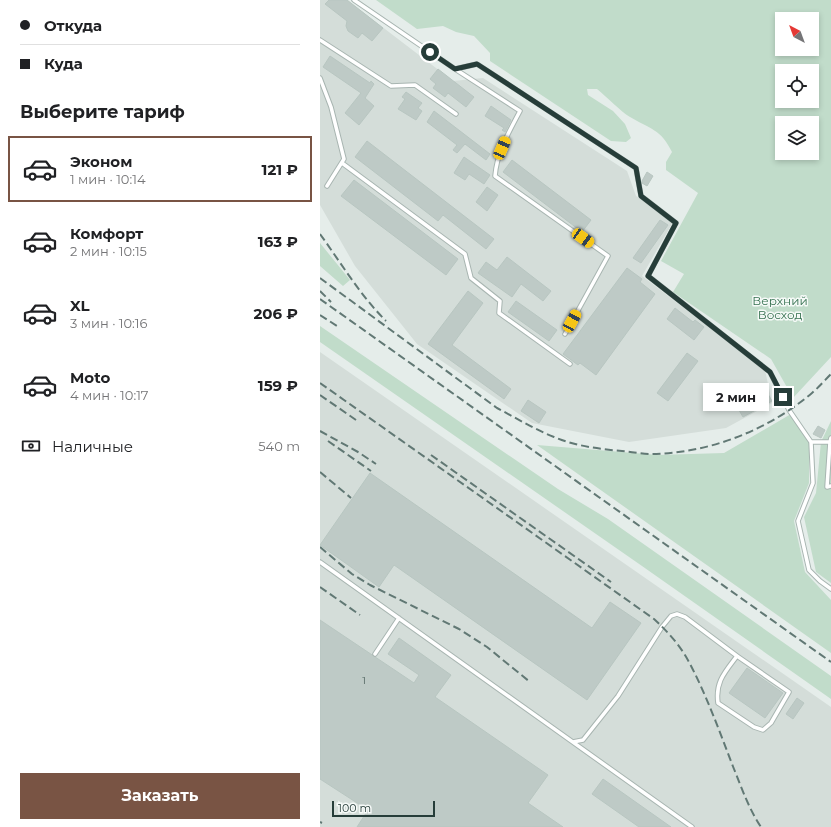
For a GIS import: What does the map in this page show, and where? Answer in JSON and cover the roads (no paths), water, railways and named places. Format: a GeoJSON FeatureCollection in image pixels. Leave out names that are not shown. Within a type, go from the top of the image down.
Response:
{"type":"FeatureCollection","features":[{"type":"Feature","properties":{"kind":"lane"},"geometry":{"type":"LineString","coordinates":[[354,0],[455,69],[520,111],[496,162],[495,176],[608,256],[565,334]]}},
{"type":"Feature","properties":{"kind":"lane"},"geometry":{"type":"LineString","coordinates":[[320,40],[391,86],[414,85],[456,114]]}},
{"type":"Feature","properties":{"kind":"lane"},"geometry":{"type":"LineString","coordinates":[[455,69],[477,64],[636,168],[641,196],[676,223],[648,276],[770,372],[789,410],[811,442],[813,483],[798,521],[810,570],[820,581],[831,588]]}},
{"type":"Feature","properties":{"kind":"lane"},"geometry":{"type":"LineString","coordinates":[[320,78],[331,107],[344,159],[326,186]]}},
{"type":"Feature","properties":{"kind":"lane"},"geometry":{"type":"LineString","coordinates":[[342,163],[465,254],[471,278],[500,301],[499,312],[570,364]]}},
{"type":"Feature","properties":{"kind":"lane"},"geometry":{"type":"LineString","coordinates":[[811,442],[831,440],[827,487],[831,486]]}},
{"type":"Feature","properties":{"kind":"lane"},"geometry":{"type":"LineString","coordinates":[[320,562],[692,827]]}},
{"type":"Feature","properties":{"kind":"lane"},"geometry":{"type":"LineString","coordinates":[[573,742],[583,740],[618,696],[662,626],[671,616],[677,614],[685,617],[737,656],[789,692],[771,722],[763,730],[754,727],[718,703],[717,693],[720,679],[737,656]]}},
{"type":"Feature","properties":{"kind":"lane"},"geometry":{"type":"LineString","coordinates":[[375,654],[399,618]]}},
{"type":"Feature","properties":{"kind":"railway"},"geometry":{"type":"LineString","coordinates":[[320,234],[359,290],[386,321]]}},
{"type":"Feature","properties":{"kind":"railway"},"geometry":{"type":"LineString","coordinates":[[320,278],[497,408],[547,434],[570,443],[587,447],[652,454],[674,453],[717,444],[737,437],[777,418],[812,393],[831,374]]}},
{"type":"Feature","properties":{"kind":"railway"},"geometry":{"type":"LineString","coordinates":[[320,291],[331,302]]}},
{"type":"Feature","properties":{"kind":"railway"},"geometry":{"type":"LineString","coordinates":[[320,299],[831,662]]}},
{"type":"Feature","properties":{"kind":"railway"},"geometry":{"type":"LineString","coordinates":[[320,315],[337,326]]}},
{"type":"Feature","properties":{"kind":"railway"},"geometry":{"type":"LineString","coordinates":[[320,383],[654,619],[664,628],[682,650],[696,675],[746,799],[761,827]]}},
{"type":"Feature","properties":{"kind":"railway"},"geometry":{"type":"LineString","coordinates":[[320,395],[356,420]]}},
{"type":"Feature","properties":{"kind":"railway"},"geometry":{"type":"LineString","coordinates":[[320,431],[358,452],[376,464]]}},
{"type":"Feature","properties":{"kind":"railway"},"geometry":{"type":"LineString","coordinates":[[328,441],[371,471]]}},
{"type":"Feature","properties":{"kind":"railway"},"geometry":{"type":"LineString","coordinates":[[431,455],[611,582]]}},
{"type":"Feature","properties":{"kind":"railway"},"geometry":{"type":"LineString","coordinates":[[320,472],[351,498]]}},
{"type":"Feature","properties":{"kind":"railway"},"geometry":{"type":"LineString","coordinates":[[320,547],[352,574],[370,585],[459,629],[487,647],[530,682]]}},
{"type":"Feature","properties":{"kind":"railway"},"geometry":{"type":"LineString","coordinates":[[320,587],[360,615]]}},
{"type":"Feature","properties":{"kind":"park label","name":"Верхний Восход"},"geometry":{"type":"Point","coordinates":[780,308]}}]}
